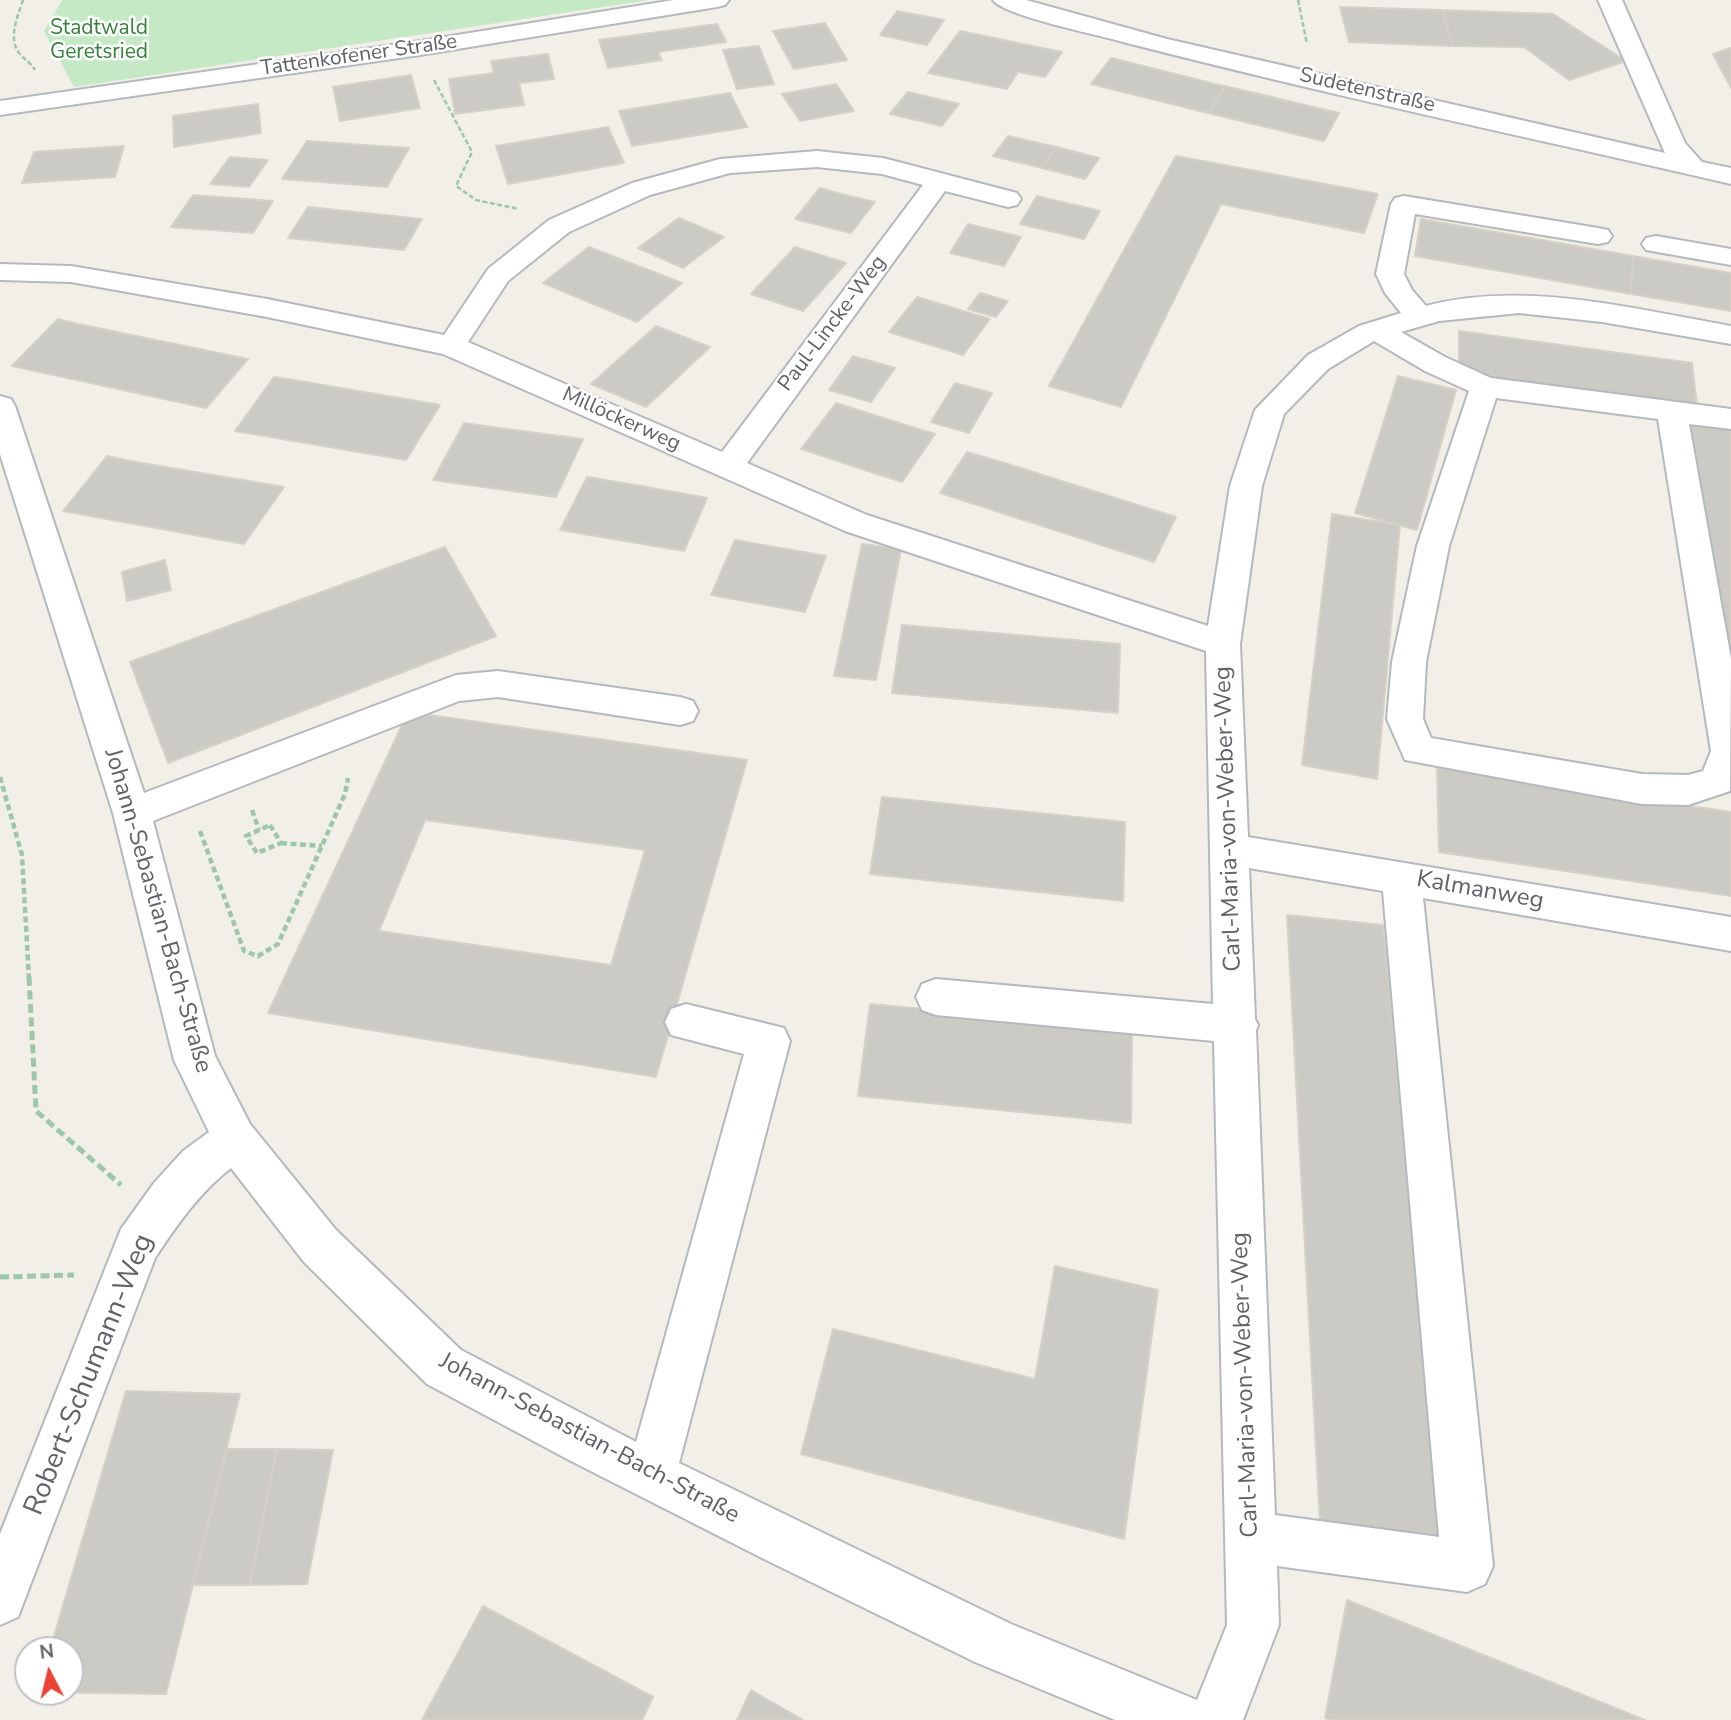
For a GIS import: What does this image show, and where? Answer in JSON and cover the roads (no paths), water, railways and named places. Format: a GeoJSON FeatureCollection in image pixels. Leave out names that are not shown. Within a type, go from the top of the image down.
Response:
{"type":"FeatureCollection","features":[{"type":"Feature","properties":{"kind":"street","name":"Tattenkofener Straße"},"geometry":{"type":"LineString","coordinates":[[0,108],[420,48],[717,0]]}},
{"type":"Feature","properties":{"kind":"street","name":"Sudetenstraße"},"geometry":{"type":"LineString","coordinates":[[1005,0],[1037,12],[1088,25],[1731,176]]}},
{"type":"Feature","properties":{"kind":"street"},"geometry":{"type":"LineString","coordinates":[[1610,0],[1673,146],[1693,167]]}},
{"type":"Feature","properties":{"kind":"street"},"geometry":{"type":"LineString","coordinates":[[451,346],[498,275],[559,226],[641,190],[729,165],[817,159],[883,166],[1008,199]]}},
{"type":"Feature","properties":{"kind":"street","name":"Paul-Lincke-Weg"},"geometry":{"type":"LineString","coordinates":[[728,467],[939,181]]}},
{"type":"Feature","properties":{"kind":"street"},"geometry":{"type":"LineString","coordinates":[[1420,317],[1399,293],[1390,274],[1404,204],[1598,236]]}},
{"type":"Feature","properties":{"kind":"street"},"geometry":{"type":"LineString","coordinates":[[1656,244],[1731,257]]}},
{"type":"Feature","properties":{"kind":"street","name":"Millöckerweg"},"geometry":{"type":"LineString","coordinates":[[0,272],[71,274],[267,308],[451,346],[856,523],[1223,644]]}},
{"type":"Feature","properties":{"kind":"street","name":"Carl-Maria-von-Weber-Weg"},"geometry":{"type":"LineString","coordinates":[[1216,1720],[1253,1625],[1237,1025],[1228,849],[1223,644],[1246,486],[1270,410],[1318,362],[1376,330],[1437,312],[1519,304],[1602,313],[1731,335]]}},
{"type":"Feature","properties":{"kind":"street"},"geometry":{"type":"LineString","coordinates":[[1376,330],[1435,364],[1485,387],[1731,419]]}},
{"type":"Feature","properties":{"kind":"street"},"geometry":{"type":"LineString","coordinates":[[1485,387],[1433,545],[1409,662],[1405,719],[1418,750],[1642,789],[1688,790],[1717,781],[1729,751],[1672,411]]}},
{"type":"Feature","properties":{"kind":"street","name":"Johann-Sebastian-Bach-Straße"},"geometry":{"type":"LineString","coordinates":[[0,406],[132,813],[195,1060],[235,1138],[320,1246],[444,1367],[651,1476],[994,1643],[1155,1715]]}},
{"type":"Feature","properties":{"kind":"street"},"geometry":{"type":"LineString","coordinates":[[132,813],[456,688],[498,684],[680,710]]}},
{"type":"Feature","properties":{"kind":"street","name":"Kalmanweg"},"geometry":{"type":"LineString","coordinates":[[1228,849],[1731,934]]}},
{"type":"Feature","properties":{"kind":"street"},"geometry":{"type":"LineString","coordinates":[[1250,1537],[1466,1566],[1401,878]]}},
{"type":"Feature","properties":{"kind":"street"},"geometry":{"type":"LineString","coordinates":[[936,997],[1237,1025]]}},
{"type":"Feature","properties":{"kind":"street"},"geometry":{"type":"LineString","coordinates":[[651,1476],[769,1041],[686,1022]]}},
{"type":"Feature","properties":{"kind":"street","name":"Robert-Schumann-Weg"},"geometry":{"type":"LineString","coordinates":[[0,1599],[137,1245],[170,1198],[200,1166],[235,1138]]}},
{"type":"Feature","properties":{"kind":"park label","name":"Stadtwald Geretsried"},"geometry":{"type":"Point","coordinates":[99,41]}}]}
